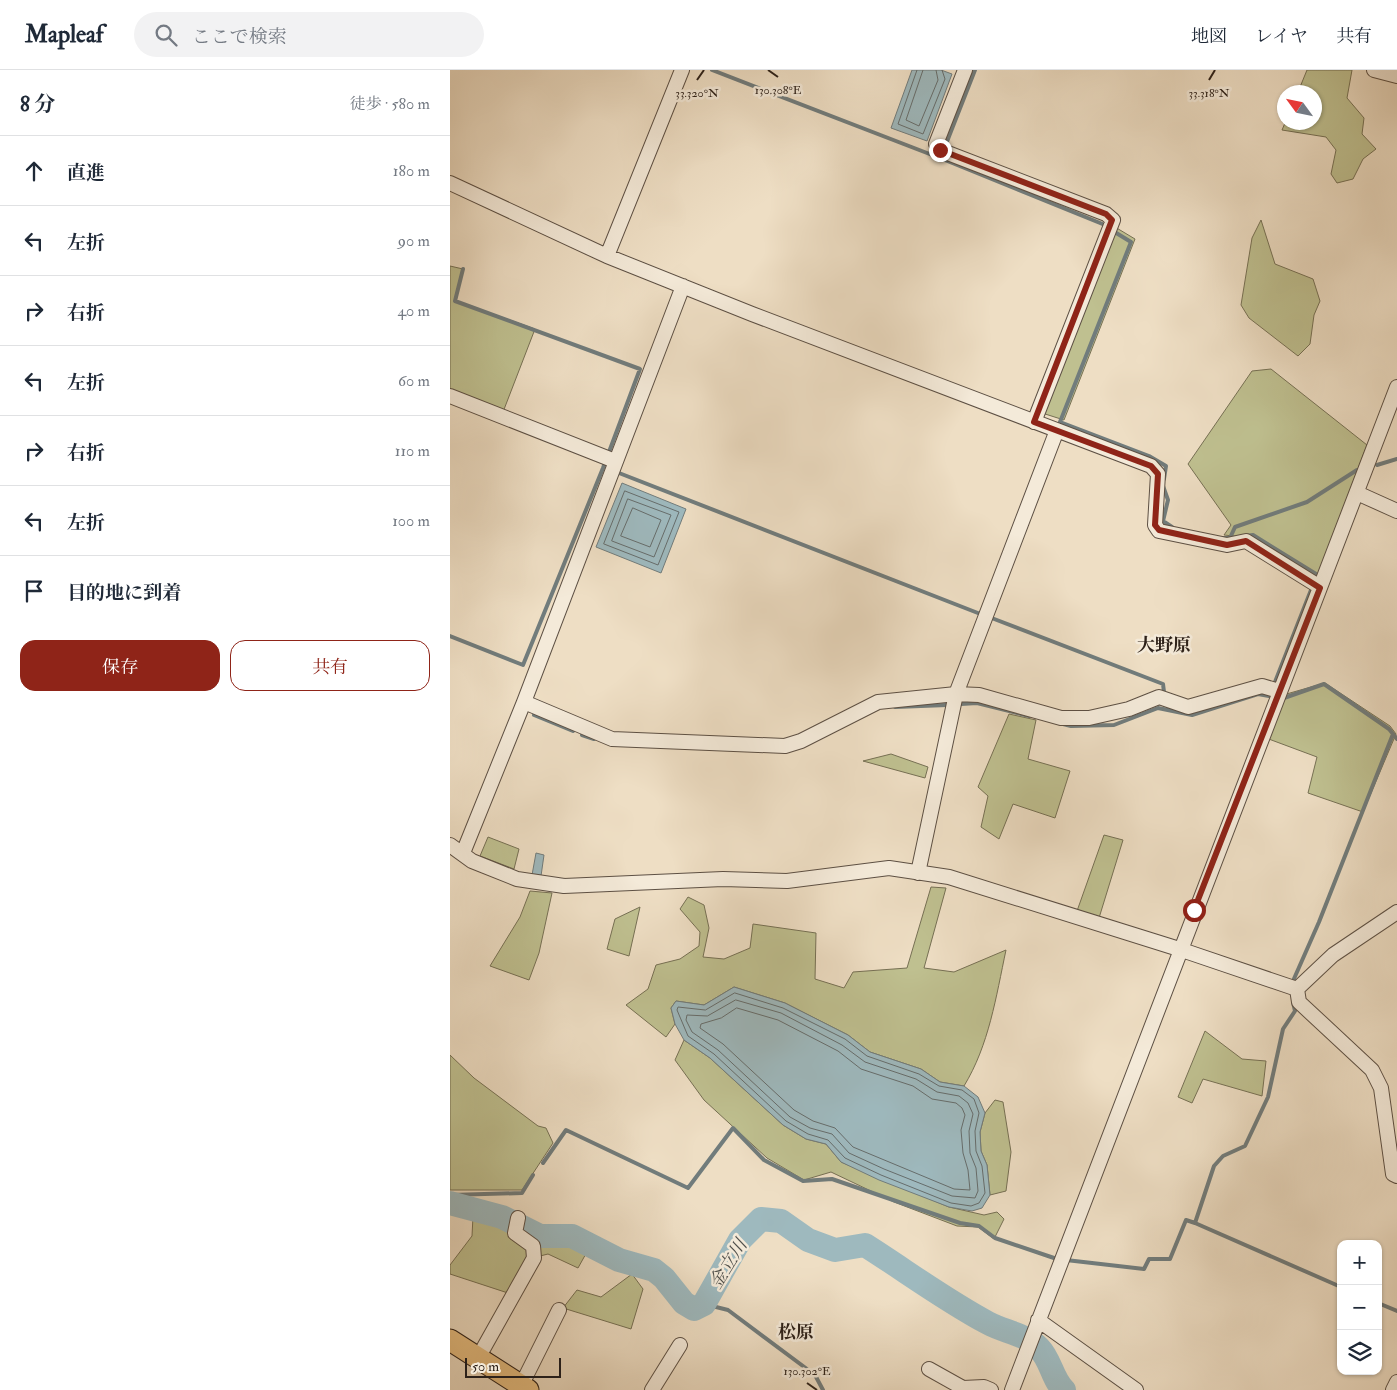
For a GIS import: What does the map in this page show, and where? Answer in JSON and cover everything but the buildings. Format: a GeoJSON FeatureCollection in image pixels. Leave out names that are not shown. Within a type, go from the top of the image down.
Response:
{"type":"FeatureCollection","features":[{"type":"Feature","properties":{"kind":"main road"},"geometry":{"type":"LineString","coordinates":[[450,1340],[525,1388]]}},
{"type":"Feature","properties":{"kind":"street"},"geometry":{"type":"LineString","coordinates":[[608,256],[682,70]]}},
{"type":"Feature","properties":{"kind":"street"},"geometry":{"type":"LineString","coordinates":[[965,70],[936,144],[940,150],[1106,214],[1112,220],[1034,422]]}},
{"type":"Feature","properties":{"kind":"street"},"geometry":{"type":"LineString","coordinates":[[1374,70],[1397,76]]}},
{"type":"Feature","properties":{"kind":"street"},"geometry":{"type":"LineString","coordinates":[[450,183],[608,256],[752,314],[1151,466],[1158,474],[1155,525],[1159,530],[1227,545],[1246,541],[1320,588]]}},
{"type":"Feature","properties":{"kind":"street"},"geometry":{"type":"LineString","coordinates":[[463,853],[524,702],[609,459],[683,286]]}},
{"type":"Feature","properties":{"kind":"street"},"geometry":{"type":"LineString","coordinates":[[1012,1390],[1179,949],[1397,387]]}},
{"type":"Feature","properties":{"kind":"street"},"geometry":{"type":"LineString","coordinates":[[450,396],[609,459]]}},
{"type":"Feature","properties":{"kind":"street"},"geometry":{"type":"LineString","coordinates":[[918,873],[956,694],[1057,430]]}},
{"type":"Feature","properties":{"kind":"street"},"geometry":{"type":"LineString","coordinates":[[1357,493],[1397,511]]}},
{"type":"Feature","properties":{"kind":"street"},"geometry":{"type":"LineString","coordinates":[[524,702],[612,739],[785,746],[878,702],[956,694],[979,695],[1061,718],[1089,718],[1129,710],[1159,697],[1188,707],[1262,686],[1279,691]]}},
{"type":"Feature","properties":{"kind":"street"},"geometry":{"type":"LineString","coordinates":[[450,845],[483,866],[527,882],[564,886],[723,879],[787,881],[889,868],[949,877],[1297,988]]}},
{"type":"Feature","properties":{"kind":"street"},"geometry":{"type":"LineString","coordinates":[[1297,988],[1333,955],[1397,912]]}},
{"type":"Feature","properties":{"kind":"street"},"geometry":{"type":"LineString","coordinates":[[1297,988],[1299,1002],[1372,1070],[1382,1088],[1393,1174],[1397,1176]]}},
{"type":"Feature","properties":{"kind":"street"},"geometry":{"type":"LineString","coordinates":[[478,1358],[534,1258],[533,1246],[515,1233],[518,1218]]}},
{"type":"Feature","properties":{"kind":"street"},"geometry":{"type":"LineString","coordinates":[[525,1388],[559,1310]]}},
{"type":"Feature","properties":{"kind":"street"},"geometry":{"type":"LineString","coordinates":[[1036,1326],[1136,1390]]}},
{"type":"Feature","properties":{"kind":"street"},"geometry":{"type":"LineString","coordinates":[[652,1390],[680,1345]]}},
{"type":"Feature","properties":{"kind":"street"},"geometry":{"type":"LineString","coordinates":[[929,1369],[963,1388],[984,1387],[991,1390]]}},
{"type":"Feature","properties":{"kind":"street"},"geometry":{"type":"LineString","coordinates":[[1393,1390],[1397,1382]]}},
{"type":"Feature","properties":{"kind":"green space"},"geometry":{"type":"Polygon","coordinates":[[[1307,70],[1352,70],[1347,98],[1364,118],[1362,134],[1376,149],[1363,159],[1353,179],[1337,183],[1331,174],[1336,150],[1326,137],[1282,130],[1322,130],[1322,85],[1301,85],[1307,70]]]}},
{"type":"Feature","properties":{"kind":"green space"},"geometry":{"type":"Polygon","coordinates":[[[1261,220],[1275,264],[1313,279],[1320,301],[1314,315],[1310,344],[1298,356],[1249,318],[1241,305],[1252,238],[1261,220]]]}},
{"type":"Feature","properties":{"kind":"green space"},"geometry":{"type":"Polygon","coordinates":[[[1115,227],[1135,239],[1064,420],[1042,413],[1115,227]]]}},
{"type":"Feature","properties":{"kind":"green space"},"geometry":{"type":"Polygon","coordinates":[[[450,266],[463,269],[456,301],[535,329],[503,412],[450,390],[450,266]]]}},
{"type":"Feature","properties":{"kind":"green space"},"geometry":{"type":"Polygon","coordinates":[[[1271,369],[1367,445],[1317,577],[1251,538],[1224,535],[1231,525],[1188,464],[1252,371],[1271,369]]]}},
{"type":"Feature","properties":{"kind":"green space"},"geometry":{"type":"Polygon","coordinates":[[[1325,683],[1390,726],[1396,734],[1363,812],[1308,793],[1317,757],[1266,738],[1283,695],[1325,683]]]}},
{"type":"Feature","properties":{"kind":"green space"},"geometry":{"type":"Polygon","coordinates":[[[1009,714],[1036,720],[1028,759],[1070,771],[1055,818],[1013,804],[999,839],[981,827],[988,796],[978,787],[1009,714]]]}},
{"type":"Feature","properties":{"kind":"green space"},"geometry":{"type":"Polygon","coordinates":[[[891,754],[928,767],[925,778],[863,761],[891,754]]]}},
{"type":"Feature","properties":{"kind":"green space"},"geometry":{"type":"Polygon","coordinates":[[[1104,835],[1123,840],[1099,918],[1077,911],[1104,835]]]}},
{"type":"Feature","properties":{"kind":"green space"},"geometry":{"type":"Polygon","coordinates":[[[488,837],[519,849],[514,869],[480,856],[488,837]]]}},
{"type":"Feature","properties":{"kind":"green space"},"geometry":{"type":"Polygon","coordinates":[[[931,887],[946,888],[924,968],[954,972],[1006,950],[986,1037],[973,1070],[964,1086],[940,1082],[921,1069],[870,1052],[848,1035],[785,1003],[734,987],[704,1005],[676,1001],[671,1008],[675,1024],[666,1037],[626,1005],[648,989],[656,965],[680,959],[699,946],[700,932],[680,909],[688,897],[704,905],[709,928],[703,957],[724,959],[750,948],[753,924],[816,933],[815,979],[844,988],[853,972],[907,968],[931,887]]]}},
{"type":"Feature","properties":{"kind":"green space"},"geometry":{"type":"Polygon","coordinates":[[[530,891],[552,893],[539,953],[529,980],[490,966],[520,917],[530,891]]]}},
{"type":"Feature","properties":{"kind":"green space"},"geometry":{"type":"Polygon","coordinates":[[[640,907],[629,956],[607,949],[615,919],[640,907]]]}},
{"type":"Feature","properties":{"kind":"green space"},"geometry":{"type":"Polygon","coordinates":[[[1205,1031],[1242,1059],[1266,1061],[1262,1096],[1203,1079],[1192,1103],[1178,1097],[1205,1031]]]}},
{"type":"Feature","properties":{"kind":"green space"},"geometry":{"type":"Polygon","coordinates":[[[684,1040],[710,1058],[783,1125],[806,1139],[826,1144],[841,1162],[949,1207],[984,1215],[997,1212],[1004,1219],[994,1239],[978,1227],[957,1226],[894,1202],[831,1172],[804,1180],[767,1158],[704,1100],[675,1060],[684,1040]]]}},
{"type":"Feature","properties":{"kind":"green space"},"geometry":{"type":"Polygon","coordinates":[[[450,1055],[474,1078],[538,1126],[546,1128],[553,1143],[522,1190],[450,1190],[450,1055]]]}},
{"type":"Feature","properties":{"kind":"green space"},"geometry":{"type":"Polygon","coordinates":[[[995,1100],[1003,1102],[1011,1152],[1006,1191],[990,1195],[987,1165],[981,1151],[980,1132],[985,1113],[995,1100]]]}},
{"type":"Feature","properties":{"kind":"green space"},"geometry":{"type":"Polygon","coordinates":[[[473,1216],[496,1222],[537,1241],[566,1242],[588,1250],[578,1268],[548,1254],[532,1258],[511,1294],[450,1274],[450,1265],[472,1236],[473,1216]]]}},
{"type":"Feature","properties":{"kind":"green space"},"geometry":{"type":"Polygon","coordinates":[[[632,1274],[643,1289],[631,1329],[563,1308],[577,1290],[601,1297],[632,1274]]]}},
{"type":"Feature","properties":{"kind":"water"},"geometry":{"type":"Polygon","coordinates":[[[912,70],[941,70],[952,74],[927,141],[891,128],[912,70]]]}},
{"type":"Feature","properties":{"kind":"water"},"geometry":{"type":"Polygon","coordinates":[[[622,483],[686,509],[661,573],[596,547],[622,483]]]}},
{"type":"Feature","properties":{"kind":"water"},"geometry":{"type":"Polygon","coordinates":[[[536,853],[544,855],[541,876],[532,875],[536,853]]]}},
{"type":"Feature","properties":{"kind":"water"},"geometry":{"type":"Polygon","coordinates":[[[734,987],[785,1003],[848,1035],[870,1052],[921,1069],[940,1082],[964,1086],[978,1097],[985,1113],[980,1132],[981,1151],[987,1165],[990,1195],[982,1208],[972,1211],[949,1207],[879,1180],[841,1162],[826,1144],[806,1139],[783,1125],[710,1058],[684,1040],[675,1024],[671,1008],[676,1001],[704,1005],[734,987]]]}},
{"type":"Feature","properties":{"kind":"waterway"},"geometry":{"type":"LineString","coordinates":[[712,70],[940,158],[1105,225]]}},
{"type":"Feature","properties":{"kind":"waterway"},"geometry":{"type":"LineString","coordinates":[[946,144],[975,70]]}},
{"type":"Feature","properties":{"kind":"waterway"},"geometry":{"type":"LineString","coordinates":[[1113,231],[1131,242],[1060,422],[1149,456],[1166,466],[1164,479]]}},
{"type":"Feature","properties":{"kind":"waterway"},"geometry":{"type":"LineString","coordinates":[[450,636],[523,665],[603,468],[640,369],[455,301],[463,269]]}},
{"type":"Feature","properties":{"kind":"waterway"},"geometry":{"type":"LineString","coordinates":[[1377,465],[1397,459]]}},
{"type":"Feature","properties":{"kind":"waterway"},"geometry":{"type":"LineString","coordinates":[[1220,538],[1230,538],[1235,527],[1307,502],[1357,470]]}},
{"type":"Feature","properties":{"kind":"waterway"},"geometry":{"type":"LineString","coordinates":[[619,473],[983,615]]}},
{"type":"Feature","properties":{"kind":"waterway"},"geometry":{"type":"LineString","coordinates":[[1163,486],[1168,500],[1163,521],[1172,527]]}},
{"type":"Feature","properties":{"kind":"waterway"},"geometry":{"type":"LineString","coordinates":[[1245,536],[1253,535],[1316,574]]}},
{"type":"Feature","properties":{"kind":"waterway"},"geometry":{"type":"LineString","coordinates":[[1275,682],[1311,590]]}},
{"type":"Feature","properties":{"kind":"waterway"},"geometry":{"type":"LineString","coordinates":[[989,617],[1163,684],[1164,692]]}},
{"type":"Feature","properties":{"kind":"waterway"},"geometry":{"type":"LineString","coordinates":[[1284,698],[1324,684],[1389,729],[1397,739]]}},
{"type":"Feature","properties":{"kind":"waterway"},"geometry":{"type":"LineString","coordinates":[[1063,724],[1071,726],[1114,725],[1158,708],[1192,715],[1258,694],[1269,696]]}},
{"type":"Feature","properties":{"kind":"waterway"},"geometry":{"type":"LineString","coordinates":[[961,704],[977,703],[1029,716]]}},
{"type":"Feature","properties":{"kind":"waterway"},"geometry":{"type":"LineString","coordinates":[[895,707],[947,705]]}},
{"type":"Feature","properties":{"kind":"waterway"},"geometry":{"type":"LineString","coordinates":[[534,715],[573,731]]}},
{"type":"Feature","properties":{"kind":"waterway"},"geometry":{"type":"LineString","coordinates":[[1293,981],[1319,922],[1393,734]]}},
{"type":"Feature","properties":{"kind":"waterway"},"geometry":{"type":"LineString","coordinates":[[582,735],[594,739]]}},
{"type":"Feature","properties":{"kind":"waterway"},"geometry":{"type":"LineString","coordinates":[[1066,1260],[1144,1269],[1149,1259],[1170,1259],[1186,1220],[1195,1223],[1214,1166],[1223,1156],[1245,1146],[1268,1097],[1283,1029],[1295,1011],[1293,1002]]}},
{"type":"Feature","properties":{"kind":"waterway"},"geometry":{"type":"LineString","coordinates":[[543,1163],[566,1130],[688,1188],[733,1128],[764,1160],[803,1181],[832,1179],[960,1223],[979,1226],[995,1238],[1054,1258]]}},
{"type":"Feature","properties":{"kind":"waterway"},"geometry":{"type":"LineString","coordinates":[[450,1195],[522,1193],[533,1175]]}},
{"type":"Feature","properties":{"kind":"waterway","name":"金立川"},"geometry":{"type":"LineString","coordinates":[[450,1203],[502,1217],[540,1236],[572,1236],[619,1260],[654,1270],[664,1278],[684,1303],[694,1309],[704,1304],[740,1240],[761,1219],[781,1221],[808,1240],[835,1250],[865,1245],[972,1314],[994,1326],[1034,1343],[1043,1353],[1060,1386],[1064,1390]]}},
{"type":"Feature","properties":{"kind":"waterway"},"geometry":{"type":"LineString","coordinates":[[1195,1223],[1337,1285]]}},
{"type":"Feature","properties":{"kind":"waterway"},"geometry":{"type":"LineString","coordinates":[[704,1304],[728,1310],[815,1375],[823,1390]]}},
{"type":"Feature","properties":{"kind":"waterway"},"geometry":{"type":"LineString","coordinates":[[1382,1305],[1397,1311]]}},
{"type":"Feature","properties":{"kind":"district","name":"大野原"},"geometry":{"type":"Point","coordinates":[1164,645]}},
{"type":"Feature","properties":{"kind":"district","name":"松原"},"geometry":{"type":"Point","coordinates":[796,1332]}},
{"type":"Feature","properties":{"kind":"route"},"geometry":{"type":"LineString","coordinates":[[940,150],[1106,214],[1112,220],[1034,422],[1151,466],[1158,474],[1155,525],[1159,530],[1227,545],[1246,541],[1320,588],[1194,910]]}}]}
